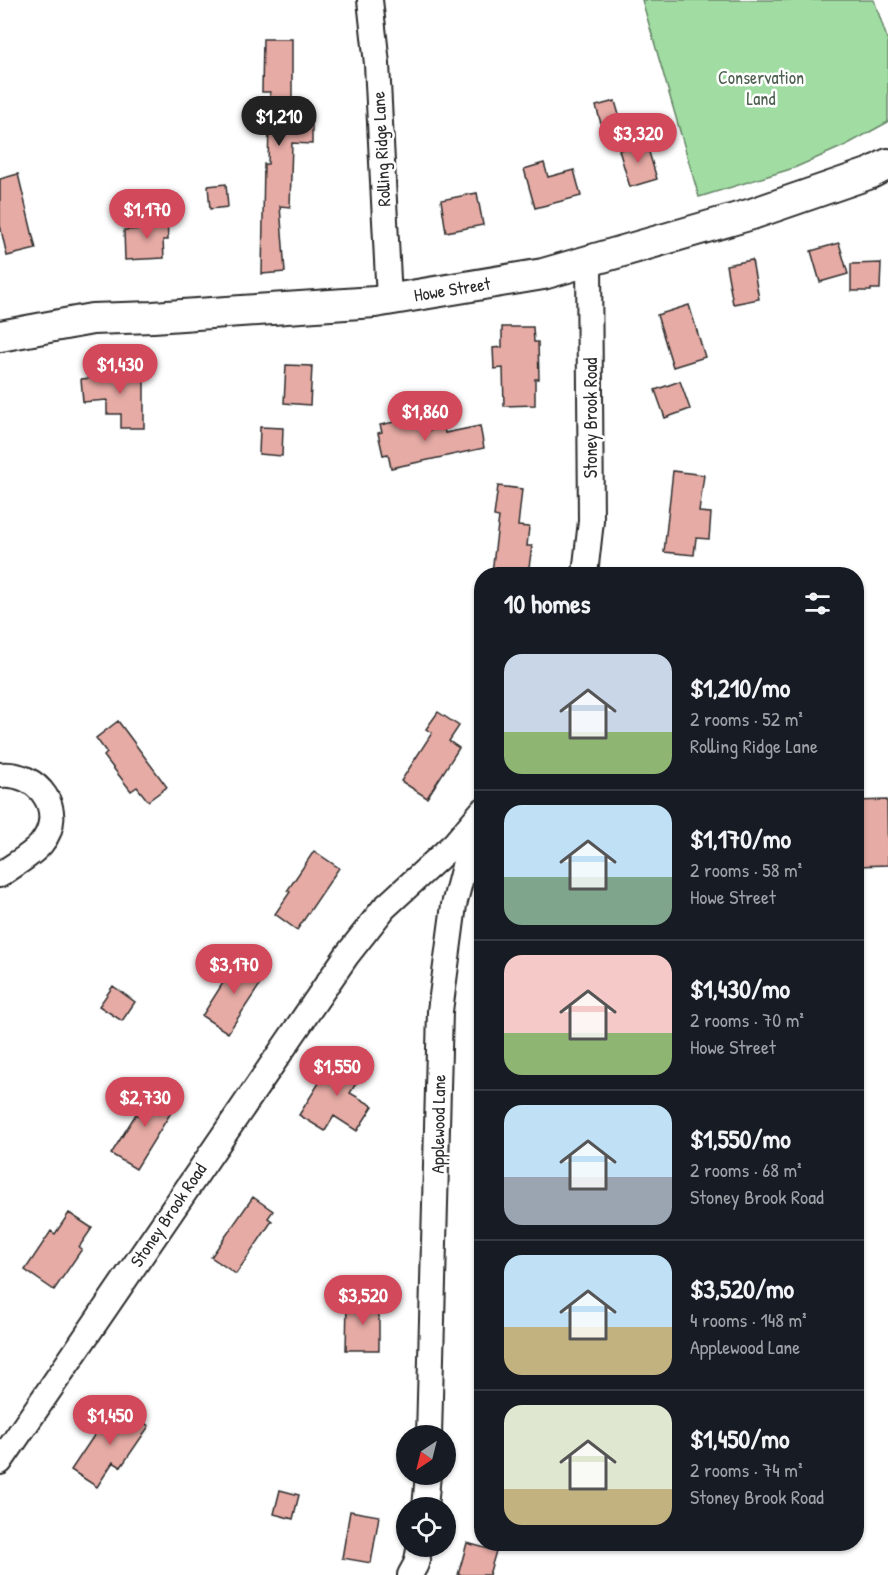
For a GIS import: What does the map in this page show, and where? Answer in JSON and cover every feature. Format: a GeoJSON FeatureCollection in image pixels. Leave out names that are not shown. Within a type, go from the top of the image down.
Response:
{"type":"FeatureCollection","features":[{"type":"Feature","properties":{"kind":"street","name":"Rolling Ridge Lane"},"geometry":{"type":"LineString","coordinates":[[370,0],[377,64],[389,299]]}},
{"type":"Feature","properties":{"kind":"street","name":"Howe Street"},"geometry":{"type":"LineString","coordinates":[[0,336],[92,319],[153,317],[389,299],[543,274],[752,214],[871,173],[888,164]]}},
{"type":"Feature","properties":{"kind":"street","name":"Stoney Brook Road"},"geometry":{"type":"LineString","coordinates":[[586,567],[591,520],[589,261]]}},
{"type":"Feature","properties":{"kind":"street"},"geometry":{"type":"LineString","coordinates":[[0,775],[18,776],[34,783],[49,804],[51,820],[41,844],[0,875]]}},
{"type":"Feature","properties":{"kind":"street","name":"Stoney Brook Road"},"geometry":{"type":"LineString","coordinates":[[0,1462],[346,955],[384,908],[455,843],[474,819]]}},
{"type":"Feature","properties":{"kind":"street","name":"Applewood Lane"},"geometry":{"type":"LineString","coordinates":[[429,1425],[440,1011],[453,905],[474,828]]}},
{"type":"Feature","properties":{"kind":"street"},"geometry":{"type":"LineString","coordinates":[[410,1575],[418,1557]]}},
{"type":"Feature","properties":{"kind":"green space","name":"Conservation Land"},"geometry":{"type":"Polygon","coordinates":[[[642,0],[874,0],[888,41],[888,122],[846,145],[794,168],[699,197],[642,0]]]}},
{"type":"Feature","properties":{"kind":"building"},"geometry":{"type":"Polygon","coordinates":[[[263,39],[292,39],[292,118],[312,118],[312,144],[292,143],[290,207],[280,206],[285,272],[262,274],[264,164],[268,164],[270,92],[262,92],[263,39]]]}},
{"type":"Feature","properties":{"kind":"building"},"geometry":{"type":"Polygon","coordinates":[[[615,101],[625,136],[606,141],[596,106],[615,101]]]}},
{"type":"Feature","properties":{"kind":"building"},"geometry":{"type":"Polygon","coordinates":[[[646,142],[657,179],[630,187],[619,150],[646,142]]]}},
{"type":"Feature","properties":{"kind":"building"},"geometry":{"type":"Polygon","coordinates":[[[544,163],[548,177],[574,170],[581,196],[535,208],[524,169],[544,163]]]}},
{"type":"Feature","properties":{"kind":"building"},"geometry":{"type":"Polygon","coordinates":[[[18,174],[36,249],[7,256],[0,225],[0,179],[18,174]]]}},
{"type":"Feature","properties":{"kind":"building"},"geometry":{"type":"Polygon","coordinates":[[[226,184],[228,207],[210,209],[208,186],[226,184]]]}},
{"type":"Feature","properties":{"kind":"building"},"geometry":{"type":"Polygon","coordinates":[[[477,193],[483,225],[446,232],[441,200],[477,193]]]}},
{"type":"Feature","properties":{"kind":"building"},"geometry":{"type":"Polygon","coordinates":[[[167,217],[168,240],[163,240],[164,258],[125,260],[124,230],[144,229],[143,219],[167,217]]]}},
{"type":"Feature","properties":{"kind":"building"},"geometry":{"type":"Polygon","coordinates":[[[839,243],[848,274],[820,282],[811,251],[839,243]]]}},
{"type":"Feature","properties":{"kind":"building"},"geometry":{"type":"Polygon","coordinates":[[[752,260],[759,299],[733,304],[726,265],[752,260]]]}},
{"type":"Feature","properties":{"kind":"building"},"geometry":{"type":"Polygon","coordinates":[[[881,263],[880,289],[851,291],[851,264],[881,263]]]}},
{"type":"Feature","properties":{"kind":"building"},"geometry":{"type":"Polygon","coordinates":[[[689,305],[705,357],[673,367],[657,315],[689,305]]]}},
{"type":"Feature","properties":{"kind":"building"},"geometry":{"type":"Polygon","coordinates":[[[502,327],[533,327],[534,342],[538,342],[539,379],[535,379],[535,405],[504,406],[503,368],[494,369],[493,348],[502,347],[502,327]]]}},
{"type":"Feature","properties":{"kind":"building"},"geometry":{"type":"Polygon","coordinates":[[[286,365],[312,366],[310,405],[284,403],[286,365]]]}},
{"type":"Feature","properties":{"kind":"building"},"geometry":{"type":"Polygon","coordinates":[[[144,368],[144,428],[121,428],[121,414],[107,414],[107,400],[83,402],[81,379],[116,376],[115,369],[144,368]]]}},
{"type":"Feature","properties":{"kind":"building"},"geometry":{"type":"Polygon","coordinates":[[[680,381],[690,409],[665,418],[655,390],[680,381]]]}},
{"type":"Feature","properties":{"kind":"building"},"geometry":{"type":"Polygon","coordinates":[[[418,417],[421,432],[444,428],[445,433],[480,426],[484,448],[391,468],[388,454],[383,455],[378,433],[382,432],[380,425],[418,417]]]}},
{"type":"Feature","properties":{"kind":"building"},"geometry":{"type":"Polygon","coordinates":[[[260,427],[283,428],[282,456],[259,454],[260,427]]]}},
{"type":"Feature","properties":{"kind":"building"},"geometry":{"type":"Polygon","coordinates":[[[673,471],[704,475],[699,512],[711,513],[709,539],[696,538],[694,555],[664,552],[673,471]]]}},
{"type":"Feature","properties":{"kind":"building"},"geometry":{"type":"Polygon","coordinates":[[[498,486],[522,489],[518,526],[529,527],[527,546],[532,546],[529,567],[493,567],[499,517],[494,516],[498,486]]]}},
{"type":"Feature","properties":{"kind":"building"},"geometry":{"type":"Polygon","coordinates":[[[438,712],[459,726],[449,741],[459,748],[427,798],[401,781],[432,733],[426,729],[438,712]]]}},
{"type":"Feature","properties":{"kind":"building"},"geometry":{"type":"Polygon","coordinates":[[[118,721],[167,787],[148,801],[137,787],[131,791],[104,756],[107,753],[96,738],[118,721]]]}},
{"type":"Feature","properties":{"kind":"building"},"geometry":{"type":"Polygon","coordinates":[[[887,800],[888,865],[864,866],[864,801],[887,800]]]}},
{"type":"Feature","properties":{"kind":"building"},"geometry":{"type":"Polygon","coordinates":[[[314,851],[339,868],[297,930],[275,914],[290,892],[287,891],[314,851]]]}},
{"type":"Feature","properties":{"kind":"building"},"geometry":{"type":"Polygon","coordinates":[[[240,956],[267,974],[228,1033],[202,1016],[240,956]]]}},
{"type":"Feature","properties":{"kind":"building"},"geometry":{"type":"Polygon","coordinates":[[[113,986],[135,1002],[122,1021],[99,1006],[113,986]]]}},
{"type":"Feature","properties":{"kind":"building"},"geometry":{"type":"Polygon","coordinates":[[[337,1054],[364,1071],[350,1093],[373,1106],[357,1131],[334,1116],[325,1131],[299,1115],[337,1054]]]}},
{"type":"Feature","properties":{"kind":"building"},"geometry":{"type":"Polygon","coordinates":[[[160,1085],[180,1098],[136,1169],[111,1154],[136,1114],[140,1116],[160,1085]]]}},
{"type":"Feature","properties":{"kind":"building"},"geometry":{"type":"Polygon","coordinates":[[[253,1197],[273,1211],[268,1218],[272,1221],[236,1274],[211,1257],[253,1197]]]}},
{"type":"Feature","properties":{"kind":"building"},"geometry":{"type":"Polygon","coordinates":[[[69,1213],[92,1228],[79,1247],[82,1249],[54,1290],[25,1270],[51,1231],[55,1234],[69,1213]]]}},
{"type":"Feature","properties":{"kind":"building"},"geometry":{"type":"Polygon","coordinates":[[[347,1302],[379,1302],[379,1350],[346,1350],[347,1302]]]}},
{"type":"Feature","properties":{"kind":"building"},"geometry":{"type":"Polygon","coordinates":[[[118,1406],[149,1426],[121,1467],[113,1462],[97,1487],[71,1470],[99,1428],[102,1429],[118,1406]]]}},
{"type":"Feature","properties":{"kind":"building"},"geometry":{"type":"Polygon","coordinates":[[[280,1490],[299,1495],[293,1519],[274,1514],[280,1490]]]}},
{"type":"Feature","properties":{"kind":"building"},"geometry":{"type":"Polygon","coordinates":[[[350,1511],[379,1516],[371,1563],[342,1558],[350,1511]]]}},
{"type":"Feature","properties":{"kind":"building"},"geometry":{"type":"Polygon","coordinates":[[[467,1543],[474,1545],[474,1551],[496,1551],[489,1575],[458,1575],[467,1543]]]}}]}
